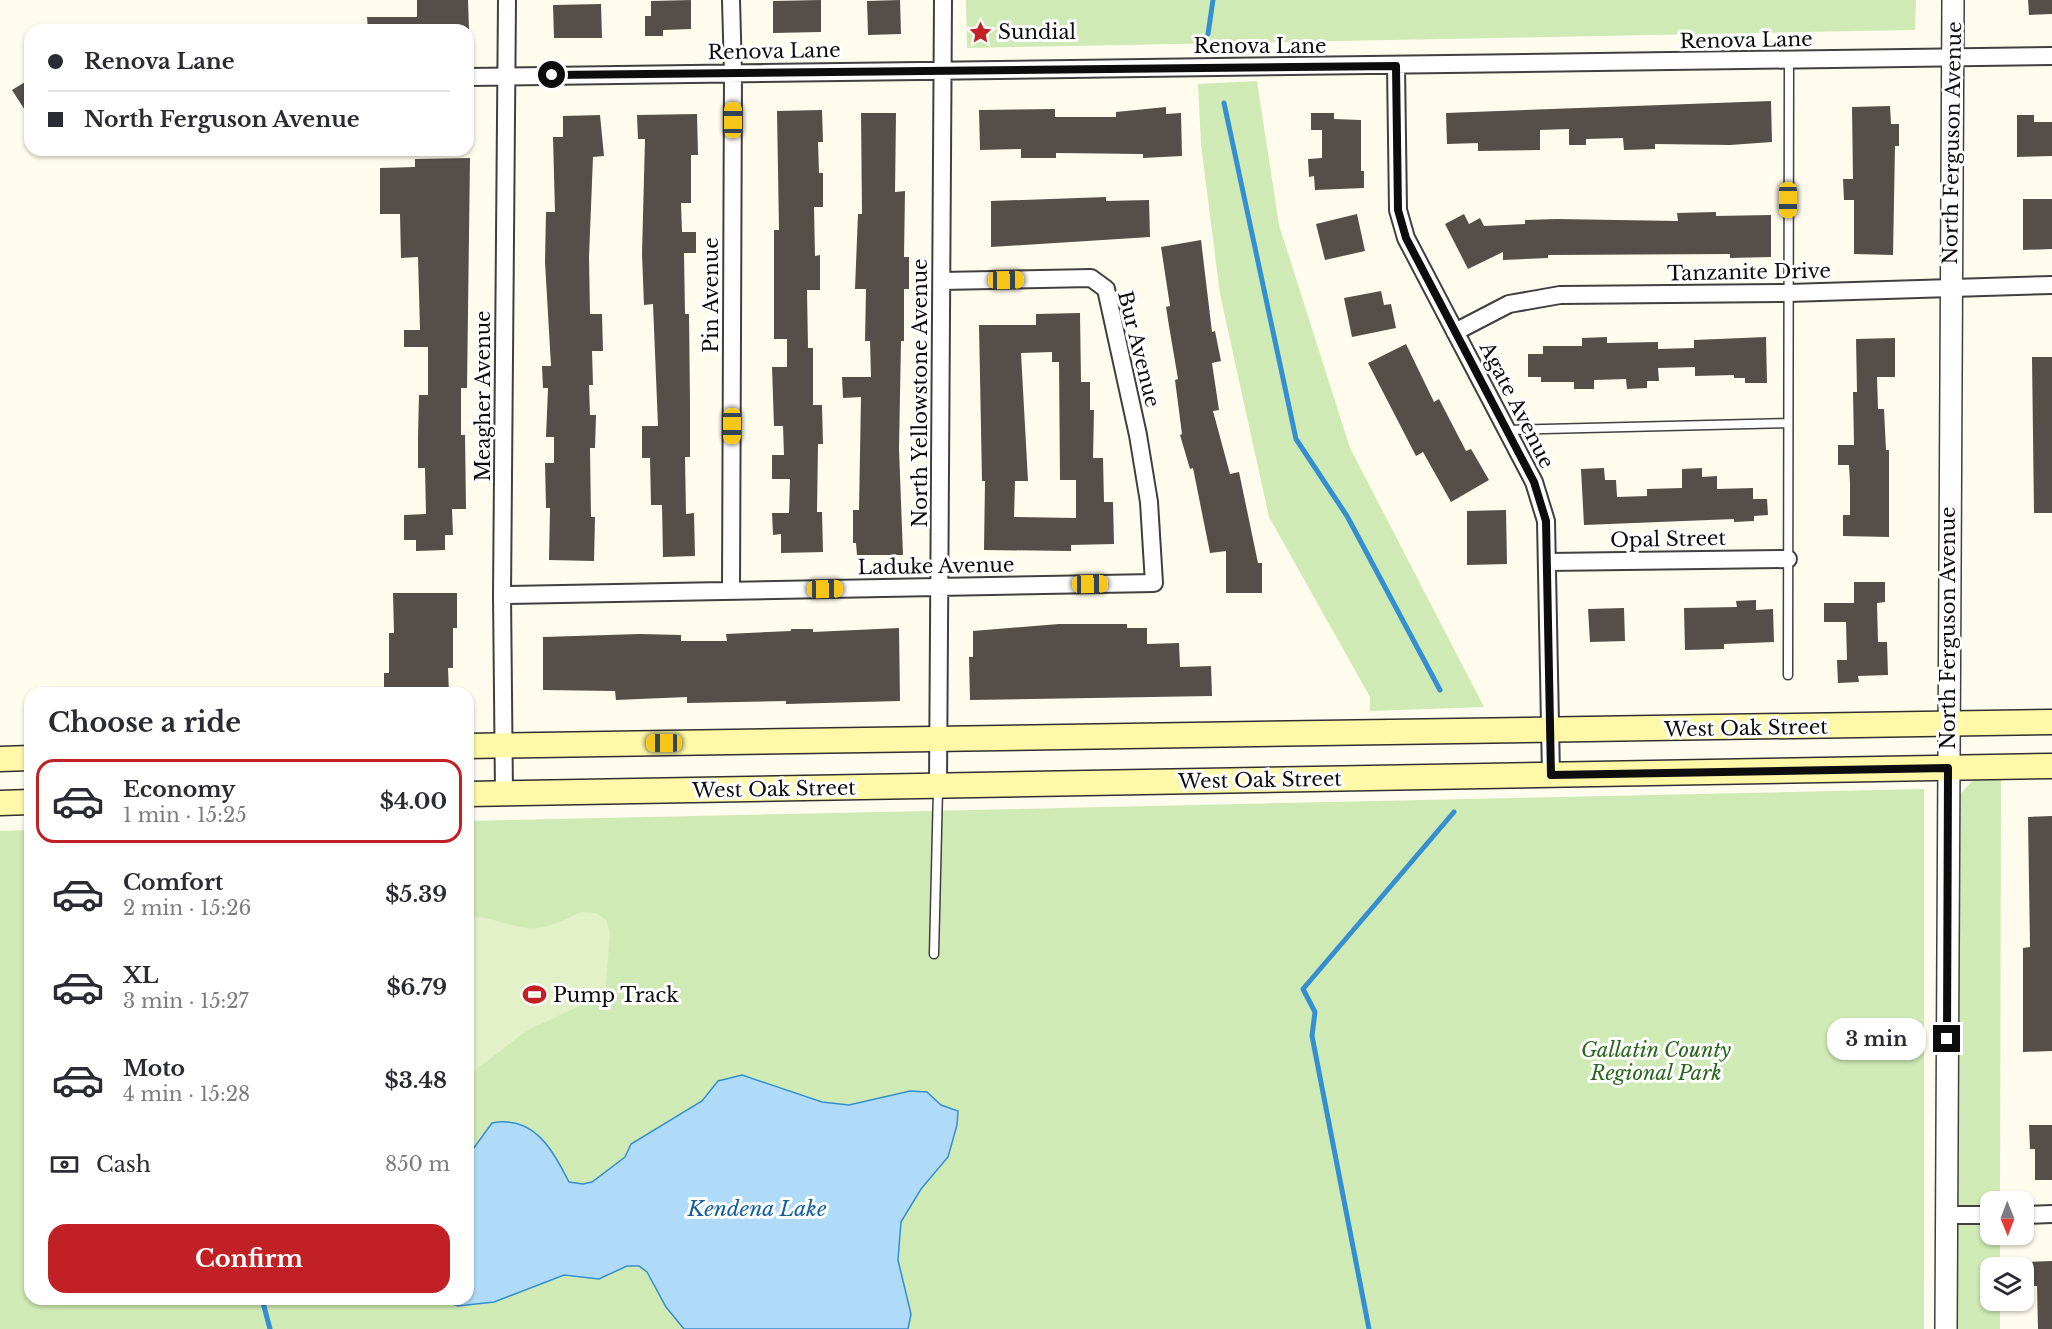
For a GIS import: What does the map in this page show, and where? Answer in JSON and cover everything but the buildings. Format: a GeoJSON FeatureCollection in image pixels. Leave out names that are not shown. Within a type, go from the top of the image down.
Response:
{"type":"FeatureCollection","features":[{"type":"Feature","properties":{"kind":"main road","name":"West Oak Street"},"geometry":{"type":"LineString","coordinates":[[474,746],[2052,722]]}},
{"type":"Feature","properties":{"kind":"main road","name":"West Oak Street"},"geometry":{"type":"LineString","coordinates":[[474,794],[2052,766]]}},
{"type":"Feature","properties":{"kind":"main road"},"geometry":{"type":"LineString","coordinates":[[0,802],[24,802]]}},
{"type":"Feature","properties":{"kind":"street","name":"Meagher Avenue"},"geometry":{"type":"LineString","coordinates":[[504,793],[502,594],[507,0]]}},
{"type":"Feature","properties":{"kind":"street","name":"Pin Avenue"},"geometry":{"type":"LineString","coordinates":[[731,0],[733,73],[731,591]]}},
{"type":"Feature","properties":{"kind":"street","name":"North Yellowstone Avenue"},"geometry":{"type":"LineString","coordinates":[[938,786],[943,0]]}},
{"type":"Feature","properties":{"kind":"street","name":"North Ferguson Avenue"},"geometry":{"type":"LineString","coordinates":[[1946,1329],[1953,0]]}},
{"type":"Feature","properties":{"kind":"street","name":"Renova Lane"},"geometry":{"type":"LineString","coordinates":[[474,76],[2052,56]]}},
{"type":"Feature","properties":{"kind":"street","name":"Agate Avenue"},"geometry":{"type":"LineString","coordinates":[[1396,66],[1398,210],[1406,238],[1534,482],[1542,504],[1548,537],[1551,775]]}},
{"type":"Feature","properties":{"kind":"street","name":"Bur Avenue"},"geometry":{"type":"LineString","coordinates":[[942,281],[1090,278],[1106,289],[1138,435],[1149,502],[1154,583]]}},
{"type":"Feature","properties":{"kind":"street","name":"Tanzanite Drive"},"geometry":{"type":"LineString","coordinates":[[1455,332],[1509,304],[1542,297],[2052,285]]}},
{"type":"Feature","properties":{"kind":"street","name":"Opal Street"},"geometry":{"type":"LineString","coordinates":[[1548,562],[1788,559]]}},
{"type":"Feature","properties":{"kind":"street","name":"Laduke Avenue"},"geometry":{"type":"LineString","coordinates":[[502,594],[1154,583]]}},
{"type":"Feature","properties":{"kind":"street"},"geometry":{"type":"LineString","coordinates":[[2034,1215],[2052,1214]]}},
{"type":"Feature","properties":{"kind":"street"},"geometry":{"type":"LineString","coordinates":[[1947,1215],[1980,1215]]}},
{"type":"Feature","properties":{"kind":"lane"},"geometry":{"type":"LineString","coordinates":[[1788,675],[1789,60]]}},
{"type":"Feature","properties":{"kind":"lane"},"geometry":{"type":"LineString","coordinates":[[1506,430],[1788,423]]}},
{"type":"Feature","properties":{"kind":"lane"},"geometry":{"type":"LineString","coordinates":[[934,954],[938,786]]}},
{"type":"Feature","properties":{"kind":"green space"},"geometry":{"type":"Polygon","coordinates":[[[966,0],[1916,0],[1915,30],[967,48],[966,0]]]}},
{"type":"Feature","properties":{"kind":"green space"},"geometry":{"type":"Polygon","coordinates":[[[1257,81],[1279,225],[1350,448],[1484,707],[1370,711],[1370,697],[1269,517],[1220,294],[1201,144],[1198,84],[1257,81]]]}},
{"type":"Feature","properties":{"kind":"green space"},"geometry":{"type":"Polygon","coordinates":[[[2001,777],[2000,1191],[1980,1191],[1980,1245],[2000,1245],[2000,1257],[1980,1257],[1980,1311],[2000,1311],[2000,1329],[1952,1329],[1947,809],[1972,781],[2001,777]]]}},
{"type":"Feature","properties":{"kind":"green space","name":"Gallatin County Regional Park"},"geometry":{"type":"Polygon","coordinates":[[[1924,789],[1924,1329],[0,1329],[0,831],[24,830],[24,1305],[474,1305],[474,821],[1924,789]]]}},
{"type":"Feature","properties":{"kind":"green space","name":"Pump Track"},"geometry":{"type":"Polygon","coordinates":[[[582,912],[596,913],[606,920],[610,933],[605,994],[526,1031],[474,1071],[474,917],[520,927],[535,928],[556,923],[582,912]]]}},
{"type":"Feature","properties":{"kind":"water","name":"Kendena Lake"},"geometry":{"type":"Polygon","coordinates":[[[742,1075],[822,1102],[849,1105],[910,1091],[927,1092],[941,1105],[958,1111],[957,1125],[948,1157],[921,1189],[901,1222],[898,1260],[911,1314],[908,1329],[684,1329],[666,1307],[647,1272],[639,1266],[627,1266],[599,1279],[564,1275],[494,1302],[474,1304],[474,1148],[492,1123],[507,1122],[530,1129],[548,1147],[569,1182],[583,1184],[592,1182],[625,1157],[631,1144],[702,1101],[718,1081],[742,1075]]]}},
{"type":"Feature","properties":{"kind":"waterway"},"geometry":{"type":"LineString","coordinates":[[1208,34],[1213,0]]}},
{"type":"Feature","properties":{"kind":"waterway"},"geometry":{"type":"LineString","coordinates":[[1224,103],[1296,439],[1347,516],[1440,690]]}},
{"type":"Feature","properties":{"kind":"waterway"},"geometry":{"type":"LineString","coordinates":[[1369,1329],[1312,1036],[1315,1012],[1303,989],[1454,812]]}},
{"type":"Feature","properties":{"kind":"waterway"},"geometry":{"type":"LineString","coordinates":[[264,1305],[270,1329]]}},
{"type":"Feature","properties":{"kind":"place","name":"Sundial"},"geometry":{"type":"Point","coordinates":[980,32]}},
{"type":"Feature","properties":{"kind":"place","name":"Pump Track"},"geometry":{"type":"Point","coordinates":[535,995]}},
{"type":"Feature","properties":{"kind":"route"},"geometry":{"type":"LineString","coordinates":[[552,75],[1396,66],[1398,210],[1402,226],[1413,254],[1534,482],[1546,521],[1551,775],[1948,768],[1947,1039]]}}]}
